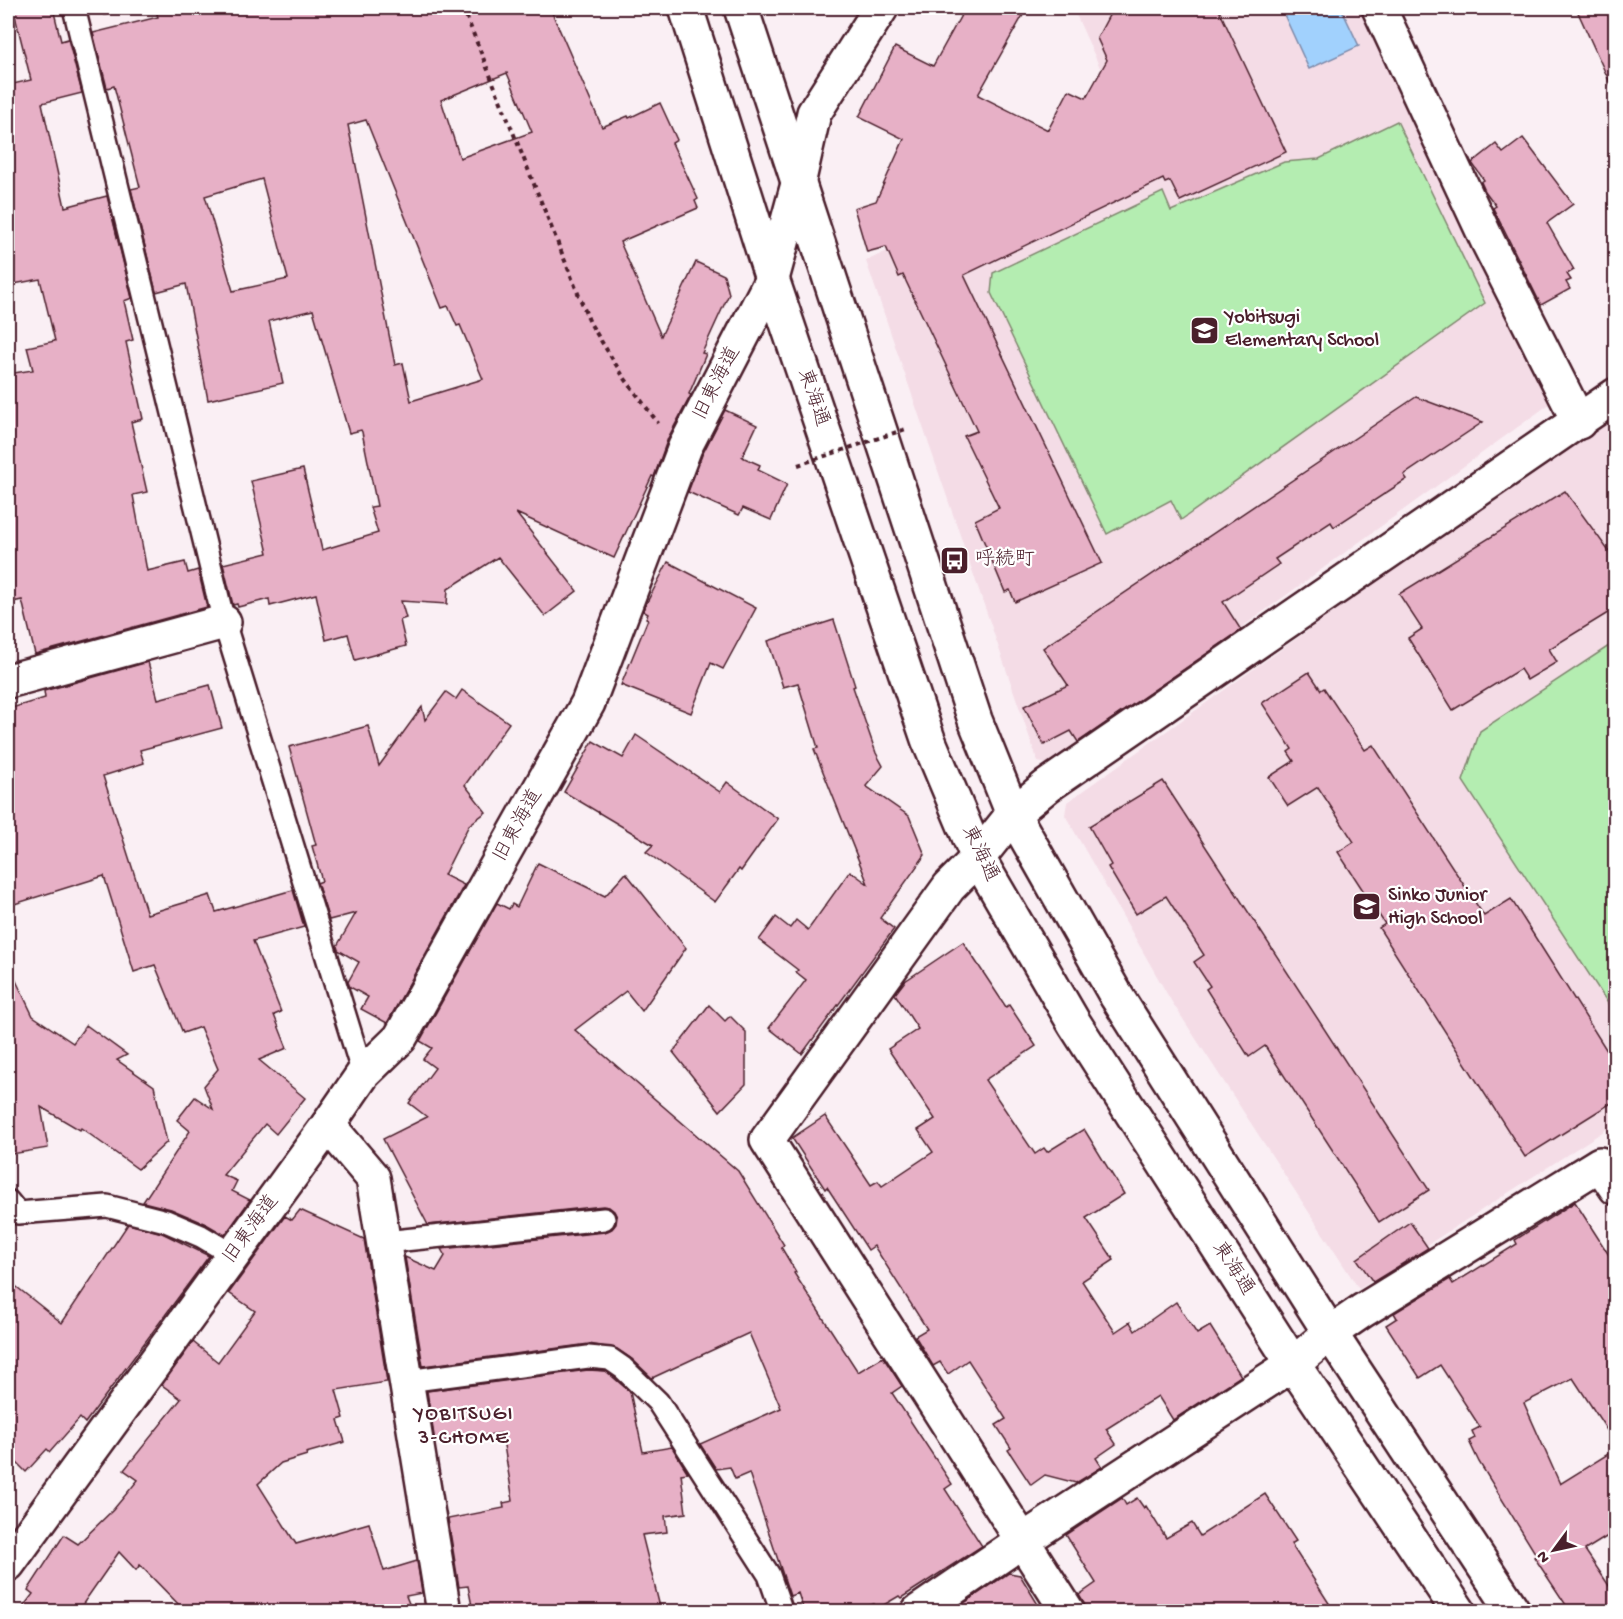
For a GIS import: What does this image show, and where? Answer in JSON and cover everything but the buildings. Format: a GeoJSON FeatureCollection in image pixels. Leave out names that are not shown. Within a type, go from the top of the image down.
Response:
{"type":"FeatureCollection","features":[{"type":"Feature","properties":{"kind":"street","name":"東海通"},"geometry":{"type":"LineString","coordinates":[[686,8],[771,279],[928,739],[978,858],[1074,1023],[1293,1364],[1459,1611]]}},
{"type":"Feature","properties":{"kind":"street"},"geometry":{"type":"LineString","coordinates":[[741,8],[975,720],[1013,814],[1117,997],[1330,1334],[1514,1611]]}},
{"type":"Feature","properties":{"kind":"street","name":"旧東海道"},"geometry":{"type":"LineString","coordinates":[[8,1564],[363,1074],[400,1038],[588,703],[685,447],[771,279],[798,184],[814,113],[881,8]]}},
{"type":"Feature","properties":{"kind":"street"},"geometry":{"type":"LineString","coordinates":[[1379,8],[1488,242],[1579,422]]}},
{"type":"Feature","properties":{"kind":"street"},"geometry":{"type":"LineString","coordinates":[[1068,1611],[766,1140],[949,887],[978,858],[1013,814],[1047,786],[1616,395]]}},
{"type":"Feature","properties":{"kind":"street"},"geometry":{"type":"LineString","coordinates":[[8,681],[224,622]]}},
{"type":"Feature","properties":{"kind":"street"},"geometry":{"type":"LineString","coordinates":[[328,1125],[373,1178],[444,1611]]}},
{"type":"Feature","properties":{"kind":"street"},"geometry":{"type":"LineString","coordinates":[[918,1611],[1293,1364],[1362,1311],[1600,1164],[1616,1188]]}},
{"type":"Feature","properties":{"kind":"lane"},"geometry":{"type":"LineString","coordinates":[[74,8],[224,622],[363,1074]]}},
{"type":"Feature","properties":{"kind":"lane"},"geometry":{"type":"LineString","coordinates":[[8,1201],[18,1213],[107,1206],[166,1221],[201,1236],[233,1255]]}},
{"type":"Feature","properties":{"kind":"lane"},"geometry":{"type":"LineString","coordinates":[[385,1242],[604,1219]]}},
{"type":"Feature","properties":{"kind":"lane"},"geometry":{"type":"LineString","coordinates":[[407,1382],[588,1357],[610,1359],[623,1368],[658,1402],[769,1575],[782,1611]]}},
{"type":"Feature","properties":{"kind":"path"},"geometry":{"type":"LineString","coordinates":[[463,8],[590,322],[652,418],[685,447]]}},
{"type":"Feature","properties":{"kind":"path"},"geometry":{"type":"LineString","coordinates":[[798,465],[906,429]]}},
{"type":"Feature","properties":{"kind":"shaded area","name":"Yobitsugi Elementary School"},"geometry":{"type":"Polygon","coordinates":[[[1073,8],[1364,8],[1555,400],[1052,765],[1038,762],[866,261],[1131,136],[1073,8]]]}},
{"type":"Feature","properties":{"kind":"shaded area","name":"Sinko Junior High School"},"geometry":{"type":"Polygon","coordinates":[[[1615,412],[1615,1141],[1607,1129],[1359,1289],[1170,999],[1065,815],[1067,802],[1615,412]]]}},
{"type":"Feature","properties":{"kind":"green space"},"geometry":{"type":"Polygon","coordinates":[[[1397,121],[1485,303],[1181,520],[1171,500],[1107,534],[991,293],[993,273],[1163,192],[1171,211],[1284,162],[1319,159],[1397,121]]]}},
{"type":"Feature","properties":{"kind":"green space"},"geometry":{"type":"Polygon","coordinates":[[[1615,642],[1615,1014],[1463,781],[1480,731],[1615,642]]]}},
{"type":"Feature","properties":{"kind":"water"},"geometry":{"type":"Polygon","coordinates":[[[1281,8],[1341,8],[1359,46],[1309,69],[1281,8]]]}},
{"type":"Feature","properties":{"kind":"place","name":"Yobitsugi Elementary School"},"geometry":{"type":"Point","coordinates":[1204,330]}},
{"type":"Feature","properties":{"kind":"place","name":"呼続町"},"geometry":{"type":"Point","coordinates":[954,560]}},
{"type":"Feature","properties":{"kind":"place","name":"Sinko Junior High School"},"geometry":{"type":"Point","coordinates":[1367,907]}},
{"type":"Feature","properties":{"kind":"district","name":"YOBITSUGI 3-CHOME"},"geometry":{"type":"Point","coordinates":[464,1427]}}]}
